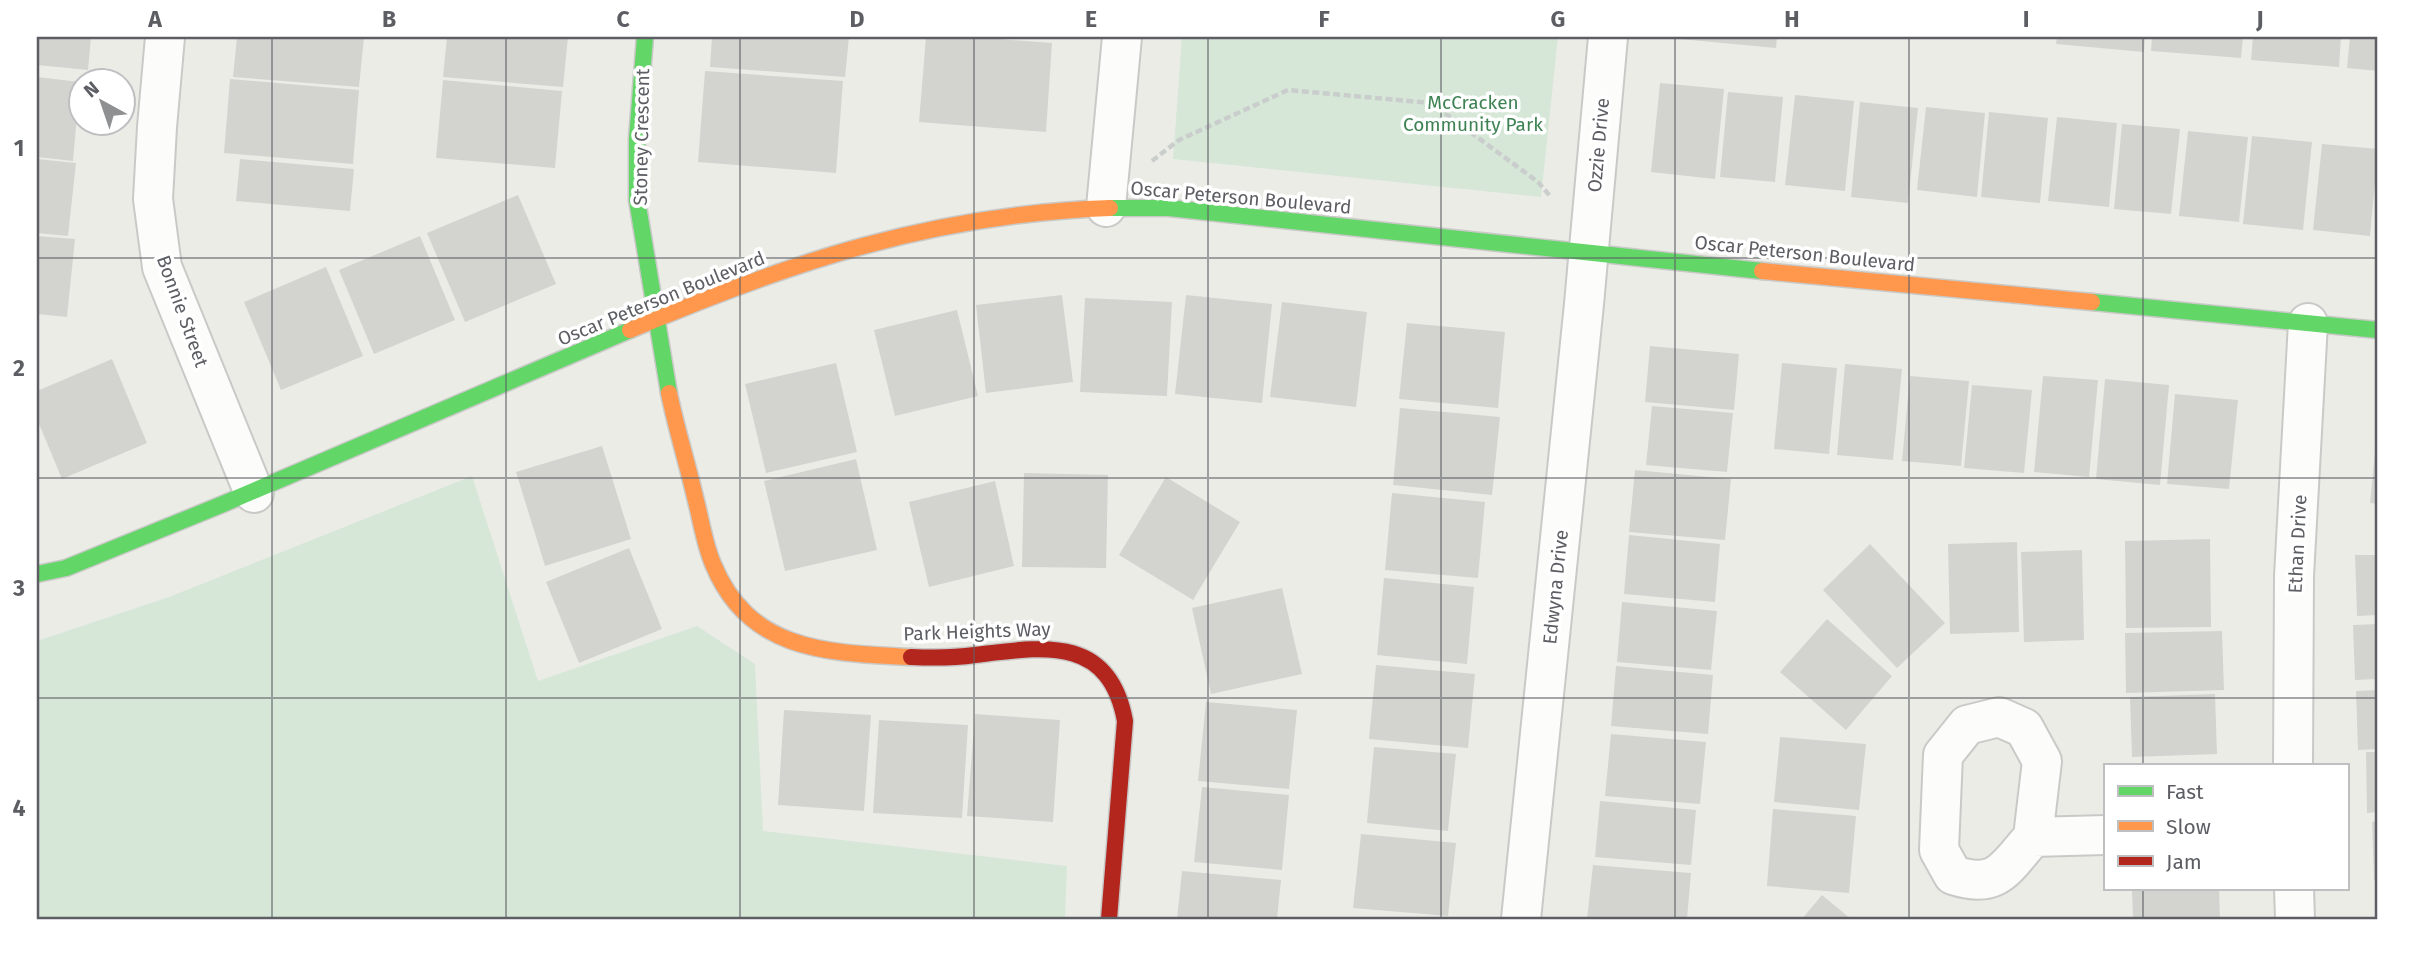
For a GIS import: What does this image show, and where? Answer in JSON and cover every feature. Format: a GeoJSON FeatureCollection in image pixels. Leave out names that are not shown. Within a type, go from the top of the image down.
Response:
{"type":"FeatureCollection","features":[{"type":"Feature","properties":{"kind":"street","name":"Bonnie Street"},"geometry":{"type":"LineString","coordinates":[[165,37],[153,199],[162,267],[254,493]]}},
{"type":"Feature","properties":{"kind":"street","name":"Stoney Crescent"},"geometry":{"type":"LineString","coordinates":[[645,37],[639,95],[637,202],[649,260],[657,320]]}},
{"type":"Feature","properties":{"kind":"street"},"geometry":{"type":"LineString","coordinates":[[1106,207],[1122,37]]}},
{"type":"Feature","properties":{"kind":"street","name":"Ozzie Drive"},"geometry":{"type":"LineString","coordinates":[[1588,254],[1608,37]]}},
{"type":"Feature","properties":{"kind":"street","name":"Oscar Peterson Boulevard"},"geometry":{"type":"LineString","coordinates":[[37,574],[66,568],[254,493],[748,283],[850,249],[957,223],[1049,210],[1169,208],[1588,254],[2378,330]]}},
{"type":"Feature","properties":{"kind":"street","name":"Edwyna Drive"},"geometry":{"type":"LineString","coordinates":[[1521,919],[1588,254]]}},
{"type":"Feature","properties":{"kind":"street","name":"Park Heights Way"},"geometry":{"type":"LineString","coordinates":[[657,320],[671,400],[705,536],[718,575],[738,610],[760,628],[787,641],[829,650],[895,655],[961,657],[1005,650],[1048,648],[1067,651],[1084,657],[1098,668],[1111,684],[1122,701],[1125,722],[1109,919]]}},
{"type":"Feature","properties":{"kind":"street","name":"Ethan Drive"},"geometry":{"type":"LineString","coordinates":[[2293,764],[2294,576],[2308,323]]}},
{"type":"Feature","properties":{"kind":"street"},"geometry":{"type":"LineString","coordinates":[[2033,837],[2104,835]]}},
{"type":"Feature","properties":{"kind":"street"},"geometry":{"type":"LineString","coordinates":[[2294,890],[2295,919]]}},
{"type":"Feature","properties":{"kind":"path"},"geometry":{"type":"LineString","coordinates":[[1152,160],[1179,140],[1288,90],[1314,92],[1431,103],[1538,182],[1549,195]]}},
{"type":"Feature","properties":{"kind":"green space","name":"McCracken Community Park"},"geometry":{"type":"Polygon","coordinates":[[[1182,37],[1558,37],[1541,197],[1173,159],[1182,37]]]}},
{"type":"Feature","properties":{"kind":"green space"},"geometry":{"type":"Polygon","coordinates":[[[472,476],[538,681],[697,626],[755,664],[763,831],[1067,866],[1065,919],[37,919],[37,641],[169,597],[472,476]]]}},
{"type":"Feature","properties":{"kind":"building"},"geometry":{"type":"Polygon","coordinates":[[[37,37],[91,37],[88,66],[66,68],[37,65],[37,37]]]}},
{"type":"Feature","properties":{"kind":"building"},"geometry":{"type":"Polygon","coordinates":[[[237,37],[364,37],[359,87],[233,77],[237,37]]]}},
{"type":"Feature","properties":{"kind":"building"},"geometry":{"type":"Polygon","coordinates":[[[447,37],[568,37],[563,87],[443,77],[447,37]]]}},
{"type":"Feature","properties":{"kind":"building"},"geometry":{"type":"Polygon","coordinates":[[[712,37],[849,37],[845,77],[710,67],[712,37]]]}},
{"type":"Feature","properties":{"kind":"building"},"geometry":{"type":"Polygon","coordinates":[[[926,37],[974,37],[1052,43],[1046,132],[919,122],[926,37]]]}},
{"type":"Feature","properties":{"kind":"building"},"geometry":{"type":"Polygon","coordinates":[[[1680,37],[1777,37],[1776,48],[1680,37]]]}},
{"type":"Feature","properties":{"kind":"building"},"geometry":{"type":"Polygon","coordinates":[[[2057,37],[2145,37],[2144,52],[2056,44],[2057,37]]]}},
{"type":"Feature","properties":{"kind":"building"},"geometry":{"type":"Polygon","coordinates":[[[2152,37],[2243,37],[2241,58],[2151,51],[2152,37]]]}},
{"type":"Feature","properties":{"kind":"building"},"geometry":{"type":"Polygon","coordinates":[[[2253,37],[2341,37],[2339,67],[2251,60],[2253,37]]]}},
{"type":"Feature","properties":{"kind":"building"},"geometry":{"type":"Polygon","coordinates":[[[2350,37],[2378,37],[2378,71],[2347,68],[2350,37]]]}},
{"type":"Feature","properties":{"kind":"building"},"geometry":{"type":"Polygon","coordinates":[[[705,71],[843,81],[836,173],[698,162],[705,71]]]}},
{"type":"Feature","properties":{"kind":"building"},"geometry":{"type":"Polygon","coordinates":[[[37,77],[66,80],[66,136],[75,136],[73,161],[37,157],[37,77]]]}},
{"type":"Feature","properties":{"kind":"building"},"geometry":{"type":"Polygon","coordinates":[[[230,79],[359,90],[353,164],[224,153],[230,79]]]}},
{"type":"Feature","properties":{"kind":"building"},"geometry":{"type":"Polygon","coordinates":[[[443,80],[562,91],[555,168],[436,158],[443,80]]]}},
{"type":"Feature","properties":{"kind":"building"},"geometry":{"type":"Polygon","coordinates":[[[1660,83],[1724,89],[1715,179],[1651,172],[1660,83]]]}},
{"type":"Feature","properties":{"kind":"building"},"geometry":{"type":"Polygon","coordinates":[[[1728,92],[1783,97],[1775,182],[1720,177],[1728,92]]]}},
{"type":"Feature","properties":{"kind":"building"},"geometry":{"type":"Polygon","coordinates":[[[1795,95],[1854,101],[1845,191],[1785,185],[1795,95]]]}},
{"type":"Feature","properties":{"kind":"building"},"geometry":{"type":"Polygon","coordinates":[[[1860,102],[1918,108],[1908,203],[1851,197],[1860,102]]]}},
{"type":"Feature","properties":{"kind":"building"},"geometry":{"type":"Polygon","coordinates":[[[1926,107],[1985,113],[1977,197],[1917,190],[1926,107]]]}},
{"type":"Feature","properties":{"kind":"building"},"geometry":{"type":"Polygon","coordinates":[[[1989,112],[2048,118],[2040,203],[1981,197],[1989,112]]]}},
{"type":"Feature","properties":{"kind":"building"},"geometry":{"type":"Polygon","coordinates":[[[2057,117],[2117,123],[2109,207],[2048,201],[2057,117]]]}},
{"type":"Feature","properties":{"kind":"building"},"geometry":{"type":"Polygon","coordinates":[[[2122,124],[2180,129],[2171,214],[2114,209],[2122,124]]]}},
{"type":"Feature","properties":{"kind":"building"},"geometry":{"type":"Polygon","coordinates":[[[2188,131],[2248,137],[2239,222],[2179,216],[2188,131]]]}},
{"type":"Feature","properties":{"kind":"building"},"geometry":{"type":"Polygon","coordinates":[[[2252,136],[2312,142],[2303,230],[2243,224],[2252,136]]]}},
{"type":"Feature","properties":{"kind":"building"},"geometry":{"type":"Polygon","coordinates":[[[2322,144],[2378,149],[2370,236],[2313,230],[2322,144]]]}},
{"type":"Feature","properties":{"kind":"building"},"geometry":{"type":"Polygon","coordinates":[[[37,159],[76,163],[68,236],[37,233],[37,159]]]}},
{"type":"Feature","properties":{"kind":"building"},"geometry":{"type":"Polygon","coordinates":[[[240,159],[354,169],[350,211],[236,201],[240,159]]]}},
{"type":"Feature","properties":{"kind":"building"},"geometry":{"type":"Polygon","coordinates":[[[518,195],[556,284],[465,322],[427,233],[518,195]]]}},
{"type":"Feature","properties":{"kind":"building"},"geometry":{"type":"Polygon","coordinates":[[[37,236],[75,239],[67,317],[37,314],[37,236]]]}},
{"type":"Feature","properties":{"kind":"building"},"geometry":{"type":"Polygon","coordinates":[[[420,236],[455,320],[374,354],[339,270],[420,236]]]}},
{"type":"Feature","properties":{"kind":"building"},"geometry":{"type":"Polygon","coordinates":[[[326,267],[363,356],[281,390],[244,302],[326,267]]]}},
{"type":"Feature","properties":{"kind":"building"},"geometry":{"type":"Polygon","coordinates":[[[1062,295],[1073,382],[986,393],[976,305],[1062,295]]]}},
{"type":"Feature","properties":{"kind":"building"},"geometry":{"type":"Polygon","coordinates":[[[1186,295],[1272,304],[1262,403],[1175,394],[1186,295]]]}},
{"type":"Feature","properties":{"kind":"building"},"geometry":{"type":"Polygon","coordinates":[[[1085,298],[1172,302],[1167,396],[1080,392],[1085,298]]]}},
{"type":"Feature","properties":{"kind":"building"},"geometry":{"type":"Polygon","coordinates":[[[1282,302],[1367,312],[1356,407],[1270,397],[1282,302]]]}},
{"type":"Feature","properties":{"kind":"building"},"geometry":{"type":"Polygon","coordinates":[[[957,310],[978,396],[895,416],[874,330],[957,310]]]}},
{"type":"Feature","properties":{"kind":"building"},"geometry":{"type":"Polygon","coordinates":[[[1407,323],[1505,332],[1498,408],[1399,399],[1407,323]]]}},
{"type":"Feature","properties":{"kind":"building"},"geometry":{"type":"Polygon","coordinates":[[[1650,346],[1739,354],[1734,410],[1645,402],[1650,346]]]}},
{"type":"Feature","properties":{"kind":"building"},"geometry":{"type":"Polygon","coordinates":[[[112,359],[147,443],[62,479],[37,419],[37,391],[112,359]]]}},
{"type":"Feature","properties":{"kind":"building"},"geometry":{"type":"Polygon","coordinates":[[[836,363],[857,452],[766,473],[745,384],[836,363]]]}},
{"type":"Feature","properties":{"kind":"building"},"geometry":{"type":"Polygon","coordinates":[[[1782,363],[1837,368],[1829,454],[1774,449],[1782,363]]]}},
{"type":"Feature","properties":{"kind":"building"},"geometry":{"type":"Polygon","coordinates":[[[1845,364],[1902,369],[1893,460],[1837,455],[1845,364]]]}},
{"type":"Feature","properties":{"kind":"building"},"geometry":{"type":"Polygon","coordinates":[[[1910,376],[1969,381],[1961,466],[1902,461],[1910,376]]]}},
{"type":"Feature","properties":{"kind":"building"},"geometry":{"type":"Polygon","coordinates":[[[2043,376],[2098,380],[2089,477],[2034,472],[2043,376]]]}},
{"type":"Feature","properties":{"kind":"building"},"geometry":{"type":"Polygon","coordinates":[[[2105,379],[2169,385],[2160,485],[2096,479],[2105,379]]]}},
{"type":"Feature","properties":{"kind":"building"},"geometry":{"type":"Polygon","coordinates":[[[1972,385],[2032,390],[2024,473],[1964,468],[1972,385]]]}},
{"type":"Feature","properties":{"kind":"building"},"geometry":{"type":"Polygon","coordinates":[[[2175,394],[2238,400],[2229,489],[2167,484],[2175,394]]]}},
{"type":"Feature","properties":{"kind":"building"},"geometry":{"type":"Polygon","coordinates":[[[1652,406],[1733,413],[1727,472],[1646,465],[1652,406]]]}},
{"type":"Feature","properties":{"kind":"building"},"geometry":{"type":"Polygon","coordinates":[[[1400,408],[1500,417],[1492,495],[1393,485],[1400,408]]]}},
{"type":"Feature","properties":{"kind":"building"},"geometry":{"type":"Polygon","coordinates":[[[2378,442],[2378,504],[2370,503],[2378,442]]]}},
{"type":"Feature","properties":{"kind":"building"},"geometry":{"type":"Polygon","coordinates":[[[602,446],[631,539],[545,566],[516,472],[602,446]]]}},
{"type":"Feature","properties":{"kind":"building"},"geometry":{"type":"Polygon","coordinates":[[[856,459],[877,550],[785,571],[764,481],[856,459]]]}},
{"type":"Feature","properties":{"kind":"building"},"geometry":{"type":"Polygon","coordinates":[[[1635,470],[1731,479],[1725,540],[1629,532],[1635,470]]]}},
{"type":"Feature","properties":{"kind":"building"},"geometry":{"type":"Polygon","coordinates":[[[1024,473],[1108,475],[1106,568],[1022,567],[1024,473]]]}},
{"type":"Feature","properties":{"kind":"building"},"geometry":{"type":"Polygon","coordinates":[[[1166,477],[1240,522],[1193,600],[1119,555],[1166,477]]]}},
{"type":"Feature","properties":{"kind":"building"},"geometry":{"type":"Polygon","coordinates":[[[995,481],[1014,566],[929,587],[909,502],[995,481]]]}},
{"type":"Feature","properties":{"kind":"building"},"geometry":{"type":"Polygon","coordinates":[[[1392,493],[1485,502],[1478,578],[1385,570],[1392,493]]]}},
{"type":"Feature","properties":{"kind":"building"},"geometry":{"type":"Polygon","coordinates":[[[1629,535],[1720,544],[1715,602],[1624,594],[1629,535]]]}},
{"type":"Feature","properties":{"kind":"building"},"geometry":{"type":"Polygon","coordinates":[[[2210,539],[2211,627],[2126,628],[2125,541],[2210,539]]]}},
{"type":"Feature","properties":{"kind":"building"},"geometry":{"type":"Polygon","coordinates":[[[2017,542],[2019,632],[1950,634],[1948,544],[2017,542]]]}},
{"type":"Feature","properties":{"kind":"building"},"geometry":{"type":"Polygon","coordinates":[[[1870,544],[1945,623],[1897,668],[1823,590],[1870,544]]]}},
{"type":"Feature","properties":{"kind":"building"},"geometry":{"type":"Polygon","coordinates":[[[629,548],[662,629],[579,663],[546,582],[629,548]]]}},
{"type":"Feature","properties":{"kind":"building"},"geometry":{"type":"Polygon","coordinates":[[[2082,550],[2084,640],[2024,642],[2021,552],[2082,550]]]}},
{"type":"Feature","properties":{"kind":"building"},"geometry":{"type":"Polygon","coordinates":[[[2355,555],[2378,555],[2378,615],[2357,616],[2355,555]]]}},
{"type":"Feature","properties":{"kind":"building"},"geometry":{"type":"Polygon","coordinates":[[[1384,578],[1474,587],[1467,664],[1377,655],[1384,578]]]}},
{"type":"Feature","properties":{"kind":"building"},"geometry":{"type":"Polygon","coordinates":[[[1282,588],[1302,674],[1211,694],[1192,608],[1282,588]]]}},
{"type":"Feature","properties":{"kind":"building"},"geometry":{"type":"Polygon","coordinates":[[[1622,602],[1717,611],[1711,670],[1617,662],[1622,602]]]}},
{"type":"Feature","properties":{"kind":"building"},"geometry":{"type":"Polygon","coordinates":[[[1827,619],[1892,676],[1846,730],[1780,672],[1827,619]]]}},
{"type":"Feature","properties":{"kind":"building"},"geometry":{"type":"Polygon","coordinates":[[[2378,624],[2378,679],[2355,680],[2353,625],[2378,624]]]}},
{"type":"Feature","properties":{"kind":"building"},"geometry":{"type":"Polygon","coordinates":[[[2222,631],[2224,690],[2126,693],[2125,633],[2222,631]]]}},
{"type":"Feature","properties":{"kind":"building"},"geometry":{"type":"Polygon","coordinates":[[[1376,665],[1475,674],[1468,748],[1369,739],[1376,665]]]}},
{"type":"Feature","properties":{"kind":"building"},"geometry":{"type":"Polygon","coordinates":[[[1616,666],[1713,675],[1708,734],[1611,726],[1616,666]]]}},
{"type":"Feature","properties":{"kind":"building"},"geometry":{"type":"Polygon","coordinates":[[[2378,690],[2378,749],[2358,750],[2356,691],[2378,690]]]}},
{"type":"Feature","properties":{"kind":"building"},"geometry":{"type":"Polygon","coordinates":[[[2215,694],[2217,754],[2132,757],[2130,697],[2215,694]]]}},
{"type":"Feature","properties":{"kind":"building"},"geometry":{"type":"Polygon","coordinates":[[[1206,702],[1297,710],[1289,789],[1198,781],[1206,702]]]}},
{"type":"Feature","properties":{"kind":"building"},"geometry":{"type":"Polygon","coordinates":[[[784,710],[871,715],[864,811],[778,805],[784,710]]]}},
{"type":"Feature","properties":{"kind":"building"},"geometry":{"type":"Polygon","coordinates":[[[975,714],[1060,720],[1053,822],[967,816],[975,714]]]}},
{"type":"Feature","properties":{"kind":"building"},"geometry":{"type":"Polygon","coordinates":[[[879,720],[968,725],[962,818],[873,813],[879,720]]]}},
{"type":"Feature","properties":{"kind":"building"},"geometry":{"type":"Polygon","coordinates":[[[1611,734],[1706,742],[1700,804],[1605,796],[1611,734]]]}},
{"type":"Feature","properties":{"kind":"building"},"geometry":{"type":"Polygon","coordinates":[[[1780,737],[1866,744],[1859,810],[1774,802],[1780,737]]]}},
{"type":"Feature","properties":{"kind":"building"},"geometry":{"type":"Polygon","coordinates":[[[1374,747],[1456,754],[1448,831],[1367,823],[1374,747]]]}},
{"type":"Feature","properties":{"kind":"building"},"geometry":{"type":"Polygon","coordinates":[[[2366,752],[2378,752],[2378,812],[2367,813],[2366,752]]]}},
{"type":"Feature","properties":{"kind":"building"},"geometry":{"type":"Polygon","coordinates":[[[1202,787],[1289,795],[1282,870],[1194,862],[1202,787]]]}},
{"type":"Feature","properties":{"kind":"building"},"geometry":{"type":"Polygon","coordinates":[[[1600,801],[1696,810],[1691,865],[1595,857],[1600,801]]]}},
{"type":"Feature","properties":{"kind":"building"},"geometry":{"type":"Polygon","coordinates":[[[1773,809],[1856,816],[1849,893],[1767,886],[1773,809]]]}},
{"type":"Feature","properties":{"kind":"building"},"geometry":{"type":"Polygon","coordinates":[[[2378,821],[2378,880],[2374,880],[2372,822],[2378,821]]]}},
{"type":"Feature","properties":{"kind":"building"},"geometry":{"type":"Polygon","coordinates":[[[1361,834],[1456,843],[1448,916],[1353,908],[1361,834]]]}},
{"type":"Feature","properties":{"kind":"building"},"geometry":{"type":"Polygon","coordinates":[[[1593,865],[1691,873],[1687,919],[1587,919],[1593,865]]]}},
{"type":"Feature","properties":{"kind":"building"},"geometry":{"type":"Polygon","coordinates":[[[1182,871],[1281,880],[1277,919],[1177,919],[1182,871]]]}},
{"type":"Feature","properties":{"kind":"building"},"geometry":{"type":"Polygon","coordinates":[[[2219,890],[2220,919],[2133,919],[2132,891],[2219,890]]]}},
{"type":"Feature","properties":{"kind":"building"},"geometry":{"type":"Polygon","coordinates":[[[1822,895],[1851,919],[1802,919],[1822,895]]]}},
{"type":"Feature","properties":{"kind":"traffic: fast"},"geometry":{"type":"LineString","coordinates":[[645,37],[637,139],[637,200],[669,393]]}},
{"type":"Feature","properties":{"kind":"traffic: fast"},"geometry":{"type":"LineString","coordinates":[[1110,208],[1169,208],[1762,271]]}},
{"type":"Feature","properties":{"kind":"traffic: fast"},"geometry":{"type":"LineString","coordinates":[[2092,302],[2378,330]]}},
{"type":"Feature","properties":{"kind":"traffic: fast"},"geometry":{"type":"LineString","coordinates":[[37,574],[66,568],[223,504],[630,330]]}},
{"type":"Feature","properties":{"kind":"traffic: slow"},"geometry":{"type":"LineString","coordinates":[[630,330],[689,305],[806,263],[923,231],[1045,212],[1110,208]]}},
{"type":"Feature","properties":{"kind":"traffic: slow"},"geometry":{"type":"LineString","coordinates":[[1762,271],[2092,302]]}},
{"type":"Feature","properties":{"kind":"traffic: slow"},"geometry":{"type":"LineString","coordinates":[[669,393],[710,556],[728,593],[747,615],[770,631],[794,642],[821,649],[911,657]]}},
{"type":"Feature","properties":{"kind":"traffic: jam"},"geometry":{"type":"LineString","coordinates":[[911,657],[951,657],[1048,649],[1069,652],[1088,660],[1104,673],[1117,693],[1125,721],[1109,919]]}}]}
